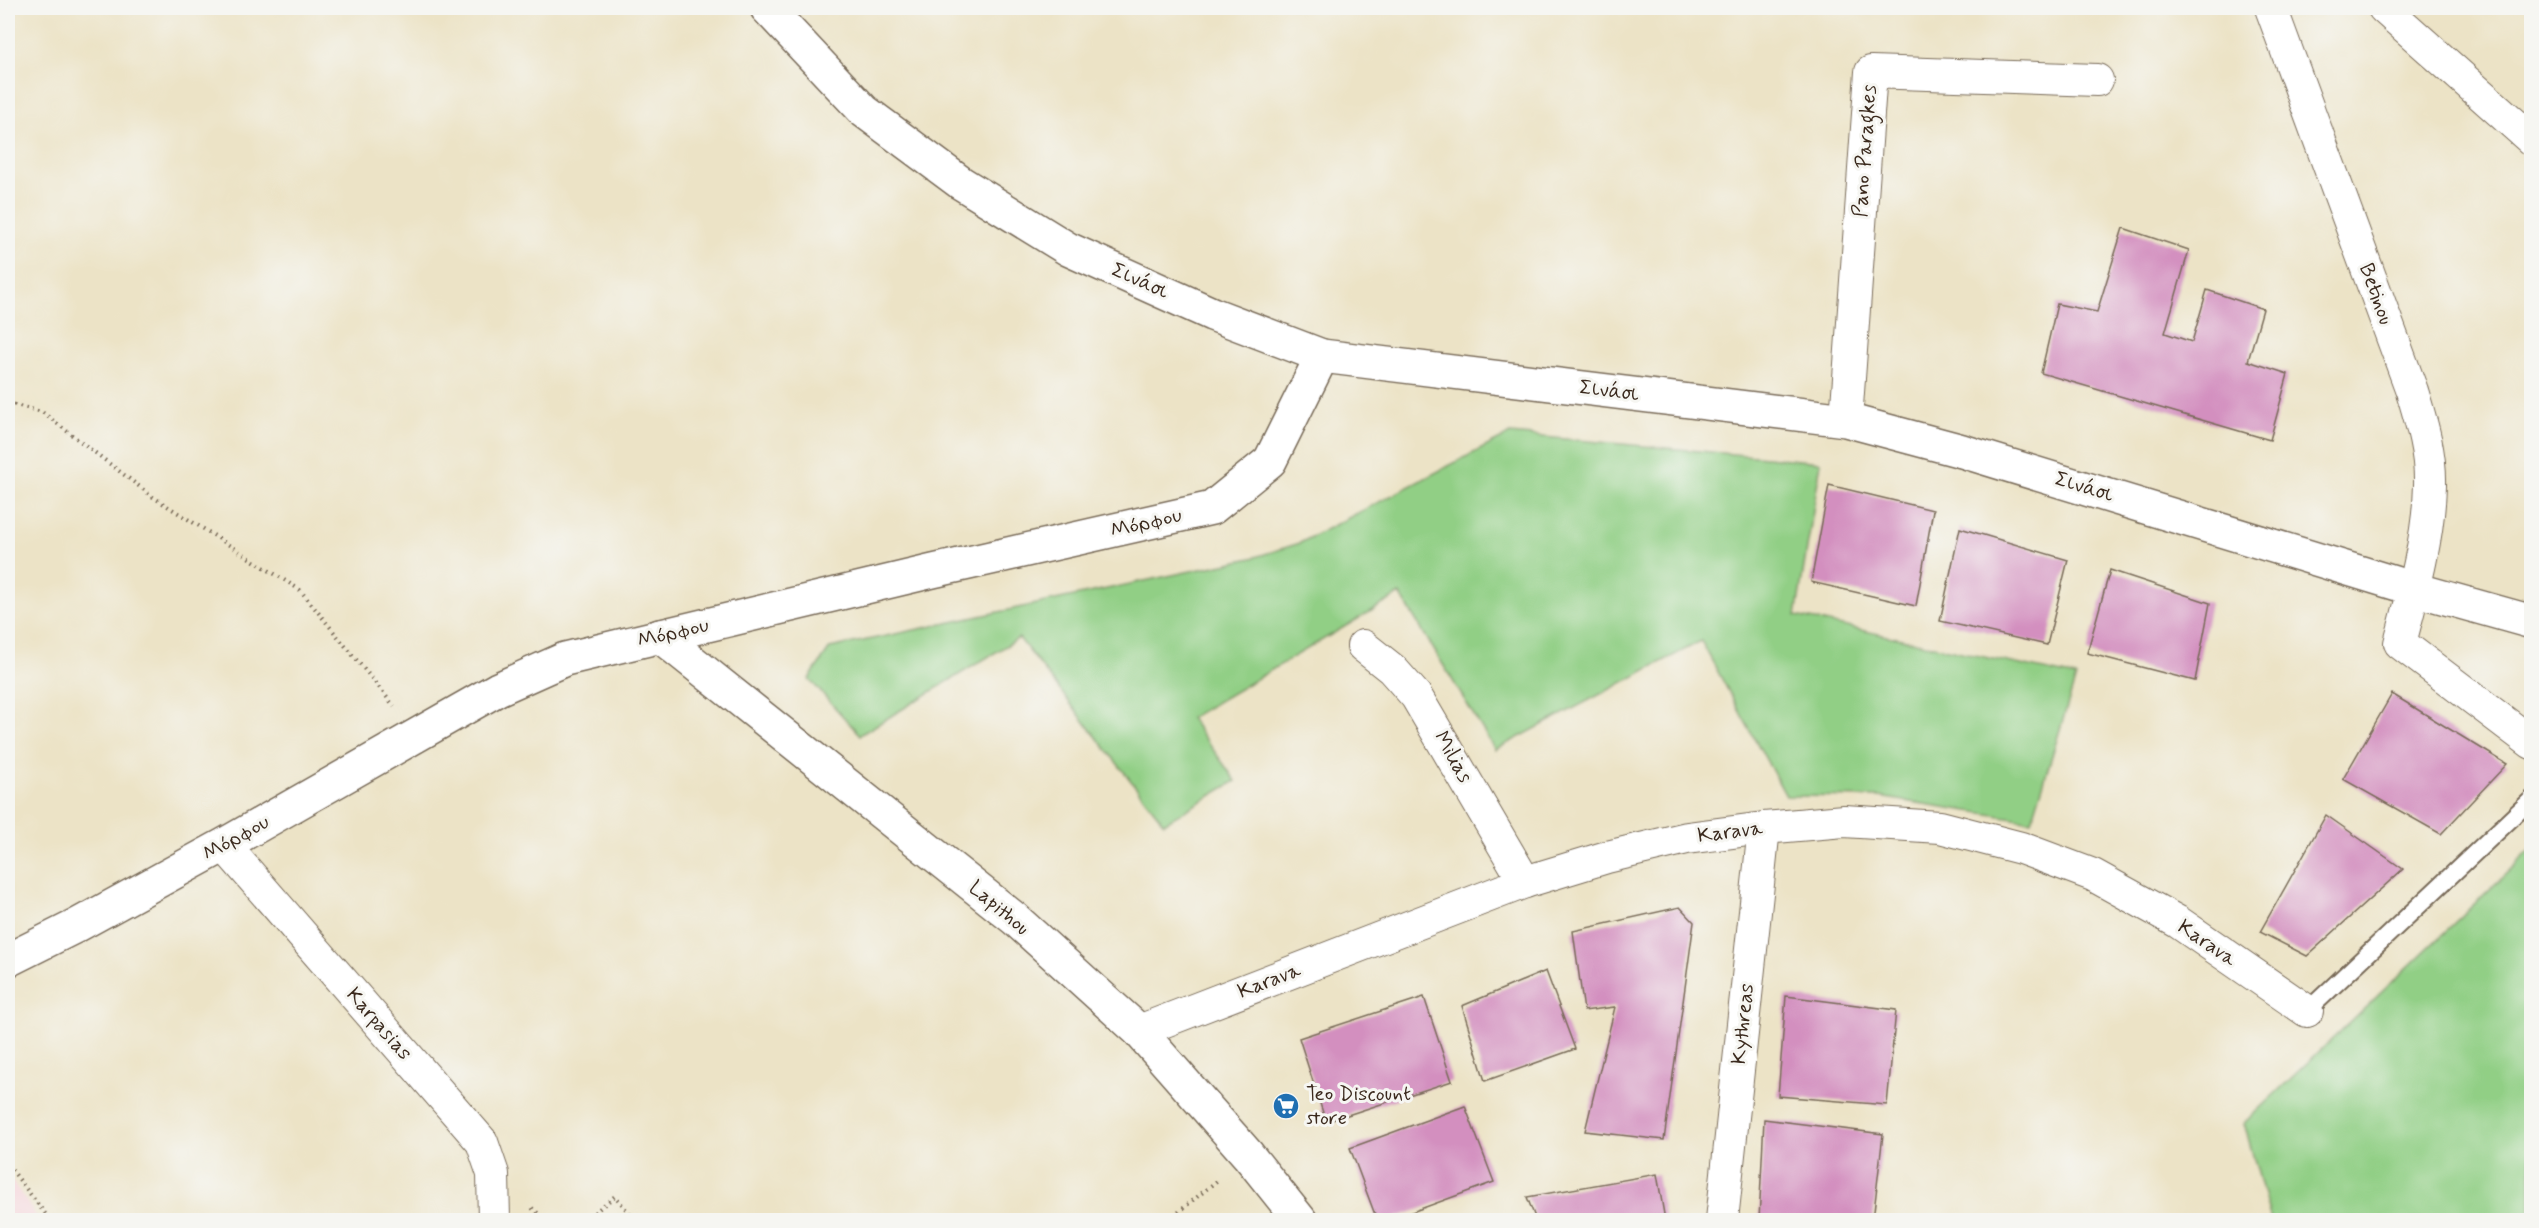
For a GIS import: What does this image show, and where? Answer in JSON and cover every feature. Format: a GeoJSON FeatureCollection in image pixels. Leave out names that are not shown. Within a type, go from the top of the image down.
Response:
{"type":"FeatureCollection","features":[{"type":"Feature","properties":{"kind":"street","name":"Σινάσι"},"geometry":{"type":"LineString","coordinates":[[767,8],[864,111],[961,183],[1068,249],[1212,314],[1322,356],[1846,420],[1962,451],[2414,590],[2532,622]]}},
{"type":"Feature","properties":{"kind":"street","name":"Betinou"},"geometry":{"type":"LineString","coordinates":[[2271,8],[2421,421],[2430,485],[2414,590],[2400,643],[2532,743]]}},
{"type":"Feature","properties":{"kind":"street"},"geometry":{"type":"LineString","coordinates":[[2384,8],[2532,140]]}},
{"type":"Feature","properties":{"kind":"street","name":"Pano Paragkes"},"geometry":{"type":"LineString","coordinates":[[1846,420],[1871,72],[2097,80]]}},
{"type":"Feature","properties":{"kind":"street","name":"Μόρφου"},"geometry":{"type":"LineString","coordinates":[[8,960],[76,927],[498,689],[566,659],[1212,508],[1270,461],[1322,356]]}},
{"type":"Feature","properties":{"kind":"street","name":"Lapithou"},"geometry":{"type":"LineString","coordinates":[[660,636],[1015,919],[1139,1031],[1248,1155],[1300,1221]]}},
{"type":"Feature","properties":{"kind":"street","name":"Milias"},"geometry":{"type":"LineString","coordinates":[[1363,646],[1392,669],[1416,696],[1525,882]]}},
{"type":"Feature","properties":{"kind":"street","name":"Karava"},"geometry":{"type":"LineString","coordinates":[[1139,1031],[1525,882],[1607,857],[1687,838],[1844,821],[1940,827],[2021,848],[2093,875],[2178,922],[2307,1011]]}},
{"type":"Feature","properties":{"kind":"street","name":"Kythreas"},"geometry":{"type":"LineString","coordinates":[[1722,1221],[1764,828]]}},
{"type":"Feature","properties":{"kind":"street","name":"Karpasias"},"geometry":{"type":"LineString","coordinates":[[224,845],[482,1142],[493,1174],[494,1221]]}},
{"type":"Feature","properties":{"kind":"lane"},"geometry":{"type":"LineString","coordinates":[[2307,1011],[2532,799]]}},
{"type":"Feature","properties":{"kind":"path"},"geometry":{"type":"LineString","coordinates":[[8,403],[42,412],[153,497],[300,590],[417,735]]}},
{"type":"Feature","properties":{"kind":"path"},"geometry":{"type":"LineString","coordinates":[[1169,1221],[1248,1155]]}},
{"type":"Feature","properties":{"kind":"path"},"geometry":{"type":"LineString","coordinates":[[8,1165],[50,1221]]}},
{"type":"Feature","properties":{"kind":"path"},"geometry":{"type":"LineString","coordinates":[[585,1221],[615,1196],[635,1221]]}},
{"type":"Feature","properties":{"kind":"shaded area"},"geometry":{"type":"Polygon","coordinates":[[[8,1175],[39,1220],[8,1220],[8,1175]]]}},
{"type":"Feature","properties":{"kind":"green space"},"geometry":{"type":"Polygon","coordinates":[[[1510,434],[1821,462],[1796,616],[2076,677],[2032,821],[1879,797],[1786,796],[1701,641],[1495,750],[1400,594],[1190,718],[1236,781],[1164,823],[1019,638],[860,735],[809,679],[830,648],[1252,558],[1300,543],[1510,434]]]}},
{"type":"Feature","properties":{"kind":"green space"},"geometry":{"type":"Polygon","coordinates":[[[2531,850],[2531,1220],[2271,1220],[2244,1123],[2531,850]]]}},
{"type":"Feature","properties":{"kind":"building"},"geometry":{"type":"Polygon","coordinates":[[[2123,228],[2189,250],[2165,333],[2192,342],[2207,290],[2263,309],[2248,361],[2288,374],[2270,440],[2041,373],[2057,304],[2097,312],[2123,228]]]}},
{"type":"Feature","properties":{"kind":"building"},"geometry":{"type":"Polygon","coordinates":[[[1829,485],[1933,510],[1916,606],[1811,582],[1829,485]]]}},
{"type":"Feature","properties":{"kind":"building"},"geometry":{"type":"Polygon","coordinates":[[[1960,528],[2068,560],[2047,645],[1940,621],[1960,528]]]}},
{"type":"Feature","properties":{"kind":"building"},"geometry":{"type":"Polygon","coordinates":[[[2110,570],[2210,603],[2195,681],[2087,653],[2110,570]]]}},
{"type":"Feature","properties":{"kind":"building"},"geometry":{"type":"Polygon","coordinates":[[[2392,694],[2507,764],[2441,834],[2343,779],[2392,694]]]}},
{"type":"Feature","properties":{"kind":"building"},"geometry":{"type":"Polygon","coordinates":[[[2326,815],[2403,869],[2307,956],[2260,932],[2326,815]]]}},
{"type":"Feature","properties":{"kind":"building"},"geometry":{"type":"Polygon","coordinates":[[[1680,907],[1694,922],[1664,1140],[1585,1131],[1615,1007],[1584,1011],[1573,931],[1680,907]]]}},
{"type":"Feature","properties":{"kind":"building"},"geometry":{"type":"Polygon","coordinates":[[[1546,971],[1575,1049],[1485,1081],[1462,1006],[1546,971]]]}},
{"type":"Feature","properties":{"kind":"building"},"geometry":{"type":"Polygon","coordinates":[[[1786,996],[1896,1010],[1887,1105],[1778,1096],[1786,996]]]}},
{"type":"Feature","properties":{"kind":"building"},"geometry":{"type":"Polygon","coordinates":[[[1424,997],[1452,1081],[1326,1122],[1299,1038],[1424,997]]]}},
{"type":"Feature","properties":{"kind":"building"},"geometry":{"type":"Polygon","coordinates":[[[1465,1106],[1494,1182],[1390,1220],[1377,1220],[1350,1148],[1465,1106]]]}},
{"type":"Feature","properties":{"kind":"building"},"geometry":{"type":"Polygon","coordinates":[[[1764,1119],[1883,1134],[1873,1220],[1759,1220],[1764,1119]]]}},
{"type":"Feature","properties":{"kind":"building"},"geometry":{"type":"Polygon","coordinates":[[[1657,1174],[1665,1220],[1536,1220],[1527,1197],[1657,1174]]]}},
{"type":"Feature","properties":{"kind":"place","name":"Teo Discount store"},"geometry":{"type":"Point","coordinates":[1286,1106]}}]}
